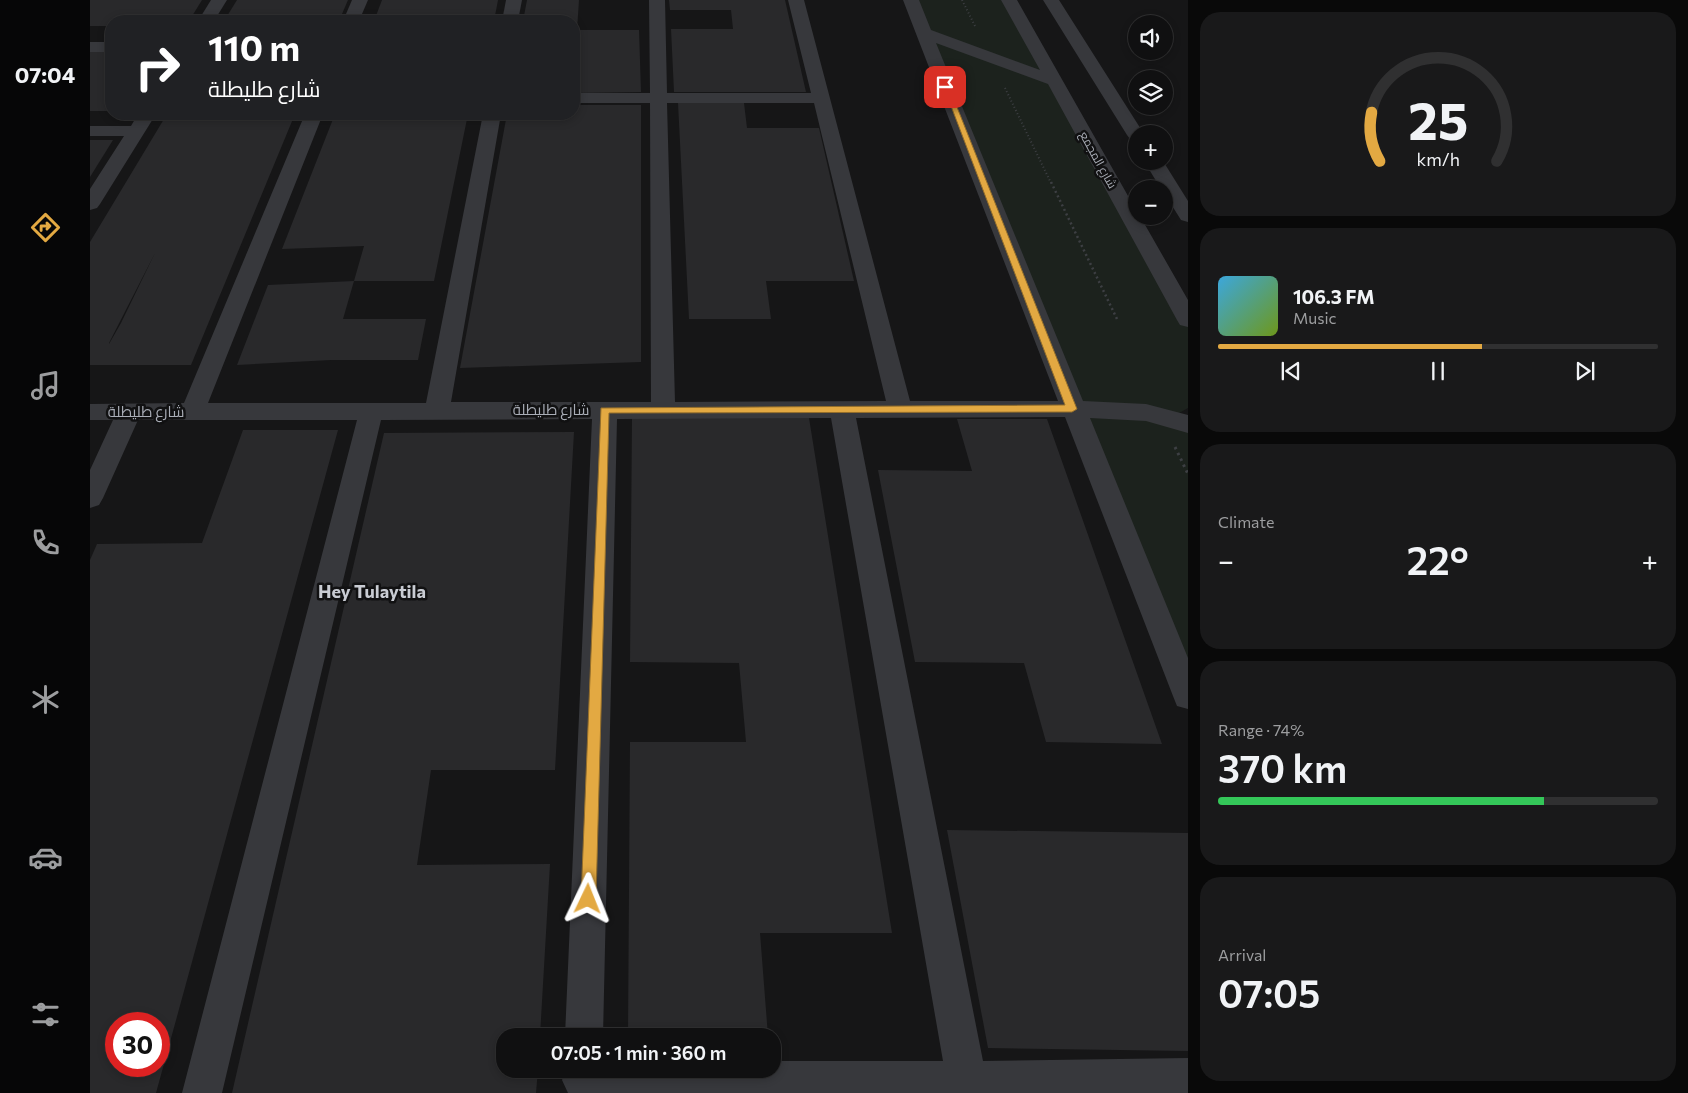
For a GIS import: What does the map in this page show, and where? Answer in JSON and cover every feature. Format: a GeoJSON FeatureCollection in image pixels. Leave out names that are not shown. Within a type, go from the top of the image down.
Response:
{"type":"FeatureCollection","features":[{"type":"Feature","properties":{"kind":"street"},"geometry":{"type":"LineString","coordinates":[[210,15],[219,0]]}},
{"type":"Feature","properties":{"kind":"street"},"geometry":{"type":"LineString","coordinates":[[354,15],[360,0]]}},
{"type":"Feature","properties":{"kind":"street"},"geometry":{"type":"LineString","coordinates":[[511,15],[514,0]]}},
{"type":"Feature","properties":{"kind":"street"},"geometry":{"type":"LineString","coordinates":[[656,0],[663,410]]}},
{"type":"Feature","properties":{"kind":"street"},"geometry":{"type":"LineString","coordinates":[[796,0],[900,409]]}},
{"type":"Feature","properties":{"kind":"street"},"geometry":{"type":"LineString","coordinates":[[911,0],[1072,409],[1188,696]]}},
{"type":"Feature","properties":{"kind":"street","name":"شارع المجمع"},"geometry":{"type":"LineString","coordinates":[[1009,0],[1188,320]]}},
{"type":"Feature","properties":{"kind":"street"},"geometry":{"type":"LineString","coordinates":[[1051,0],[1130,125]]}},
{"type":"Feature","properties":{"kind":"street"},"geometry":{"type":"LineString","coordinates":[[924,33],[1054,81]]}},
{"type":"Feature","properties":{"kind":"street"},"geometry":{"type":"LineString","coordinates":[[90,47],[105,47]]}},
{"type":"Feature","properties":{"kind":"street"},"geometry":{"type":"LineString","coordinates":[[580,98],[821,98]]}},
{"type":"Feature","properties":{"kind":"street"},"geometry":{"type":"LineString","coordinates":[[90,204],[143,120]]}},
{"type":"Feature","properties":{"kind":"street"},"geometry":{"type":"LineString","coordinates":[[193,412],[312,120]]}},
{"type":"Feature","properties":{"kind":"street"},"geometry":{"type":"LineString","coordinates":[[438,411],[491,120]]}},
{"type":"Feature","properties":{"kind":"street"},"geometry":{"type":"LineString","coordinates":[[90,131],[137,130]]}},
{"type":"Feature","properties":{"kind":"street"},"geometry":{"type":"LineString","coordinates":[[1159,170],[1188,216]]}},
{"type":"Feature","properties":{"kind":"street"},"geometry":{"type":"LineString","coordinates":[[842,409],[968,1087]]}},
{"type":"Feature","properties":{"kind":"street","name":"شارع طليطلة"},"geometry":{"type":"LineString","coordinates":[[90,412],[1072,409],[1183,417]]}},
{"type":"Feature","properties":{"kind":"street"},"geometry":{"type":"LineString","coordinates":[[584,1028],[604,410]]}},
{"type":"Feature","properties":{"kind":"street"},"geometry":{"type":"LineString","coordinates":[[202,1093],[371,411]]}},
{"type":"Feature","properties":{"kind":"street"},"geometry":{"type":"LineString","coordinates":[[90,498],[130,412]]}},
{"type":"Feature","properties":{"kind":"street"},"geometry":{"type":"LineString","coordinates":[[582,1080],[968,1087],[1188,1078]]}},
{"type":"Feature","properties":{"kind":"path"},"geometry":{"type":"LineString","coordinates":[[962,0],[1117,319]]}},
{"type":"Feature","properties":{"kind":"shaded area"},"geometry":{"type":"Polygon","coordinates":[[[910,0],[1008,0],[1128,213],[1128,225],[1135,225],[1188,320],[1188,408],[1172,417],[1072,409],[910,0]]]}},
{"type":"Feature","properties":{"kind":"shaded area"},"geometry":{"type":"Polygon","coordinates":[[[1079,411],[1172,420],[1188,428],[1188,688],[1079,411]]]}},
{"type":"Feature","properties":{"kind":"building"},"geometry":{"type":"Polygon","coordinates":[[[90,0],[202,0],[193,15],[105,15],[105,26],[90,26],[90,0]]]}},
{"type":"Feature","properties":{"kind":"building"},"geometry":{"type":"Polygon","coordinates":[[[237,0],[348,0],[342,15],[228,15],[237,0]]]}},
{"type":"Feature","properties":{"kind":"building"},"geometry":{"type":"Polygon","coordinates":[[[382,0],[498,0],[495,15],[376,15],[382,0]]]}},
{"type":"Feature","properties":{"kind":"building"},"geometry":{"type":"Polygon","coordinates":[[[527,0],[579,0],[578,15],[524,15],[527,0]]]}},
{"type":"Feature","properties":{"kind":"building"},"geometry":{"type":"Polygon","coordinates":[[[669,0],[785,0],[806,92],[674,92],[671,29],[733,29],[731,10],[670,10],[669,0]]]}},
{"type":"Feature","properties":{"kind":"building"},"geometry":{"type":"Polygon","coordinates":[[[580,30],[639,30],[641,92],[580,93],[580,30]]]}},
{"type":"Feature","properties":{"kind":"building"},"geometry":{"type":"Polygon","coordinates":[[[90,51],[105,51],[105,111],[90,111],[90,51]]]}},
{"type":"Feature","properties":{"kind":"building"},"geometry":{"type":"Polygon","coordinates":[[[678,103],[744,103],[747,128],[819,128],[854,281],[766,281],[771,319],[689,319],[678,103]]]}},
{"type":"Feature","properties":{"kind":"building"},"geometry":{"type":"Polygon","coordinates":[[[580,105],[641,105],[641,362],[460,368],[506,120],[580,120],[580,105]]]}},
{"type":"Feature","properties":{"kind":"building"},"geometry":{"type":"Polygon","coordinates":[[[163,120],[293,120],[191,365],[90,365],[90,242],[163,120]],[[155,253],[109,343],[121,323],[155,253]]]}},
{"type":"Feature","properties":{"kind":"building"},"geometry":{"type":"Polygon","coordinates":[[[333,120],[467,120],[434,281],[354,281],[364,246],[282,249],[333,120]]]}},
{"type":"Feature","properties":{"kind":"building"},"geometry":{"type":"Polygon","coordinates":[[[90,140],[113,140],[90,177],[90,140]]]}},
{"type":"Feature","properties":{"kind":"building"},"geometry":{"type":"Polygon","coordinates":[[[354,281],[343,319],[426,319],[418,360],[331,360],[237,365],[268,285],[354,281]]]}},
{"type":"Feature","properties":{"kind":"building"},"geometry":{"type":"Polygon","coordinates":[[[632,418],[809,418],[892,933],[760,933],[767,1028],[628,1028],[630,742],[746,742],[739,663],[630,662],[632,418]]]}},
{"type":"Feature","properties":{"kind":"building"},"geometry":{"type":"Polygon","coordinates":[[[957,419],[1047,419],[1162,744],[1046,742],[1024,663],[915,662],[878,470],[972,471],[957,419]]]}},
{"type":"Feature","properties":{"kind":"building"},"geometry":{"type":"Polygon","coordinates":[[[243,430],[338,430],[170,1042],[170,1012],[105,1012],[105,1077],[160,1077],[156,1093],[90,1093],[90,560],[97,544],[202,543],[243,430]]]}},
{"type":"Feature","properties":{"kind":"building"},"geometry":{"type":"Polygon","coordinates":[[[574,432],[555,770],[431,770],[417,865],[550,864],[540,1028],[496,1028],[496,1078],[537,1078],[536,1093],[232,1093],[384,433],[574,432]]]}},
{"type":"Feature","properties":{"kind":"building"},"geometry":{"type":"Polygon","coordinates":[[[947,830],[1188,833],[1188,1051],[988,1048],[947,830]]]}},
{"type":"Feature","properties":{"kind":"district","name":"Hey Tulaytila"},"geometry":{"type":"Point","coordinates":[372,592]}},
{"type":"Feature","properties":{"kind":"route"},"geometry":{"type":"LineString","coordinates":[[588,899],[604,410],[1072,409],[945,87]]}}]}
